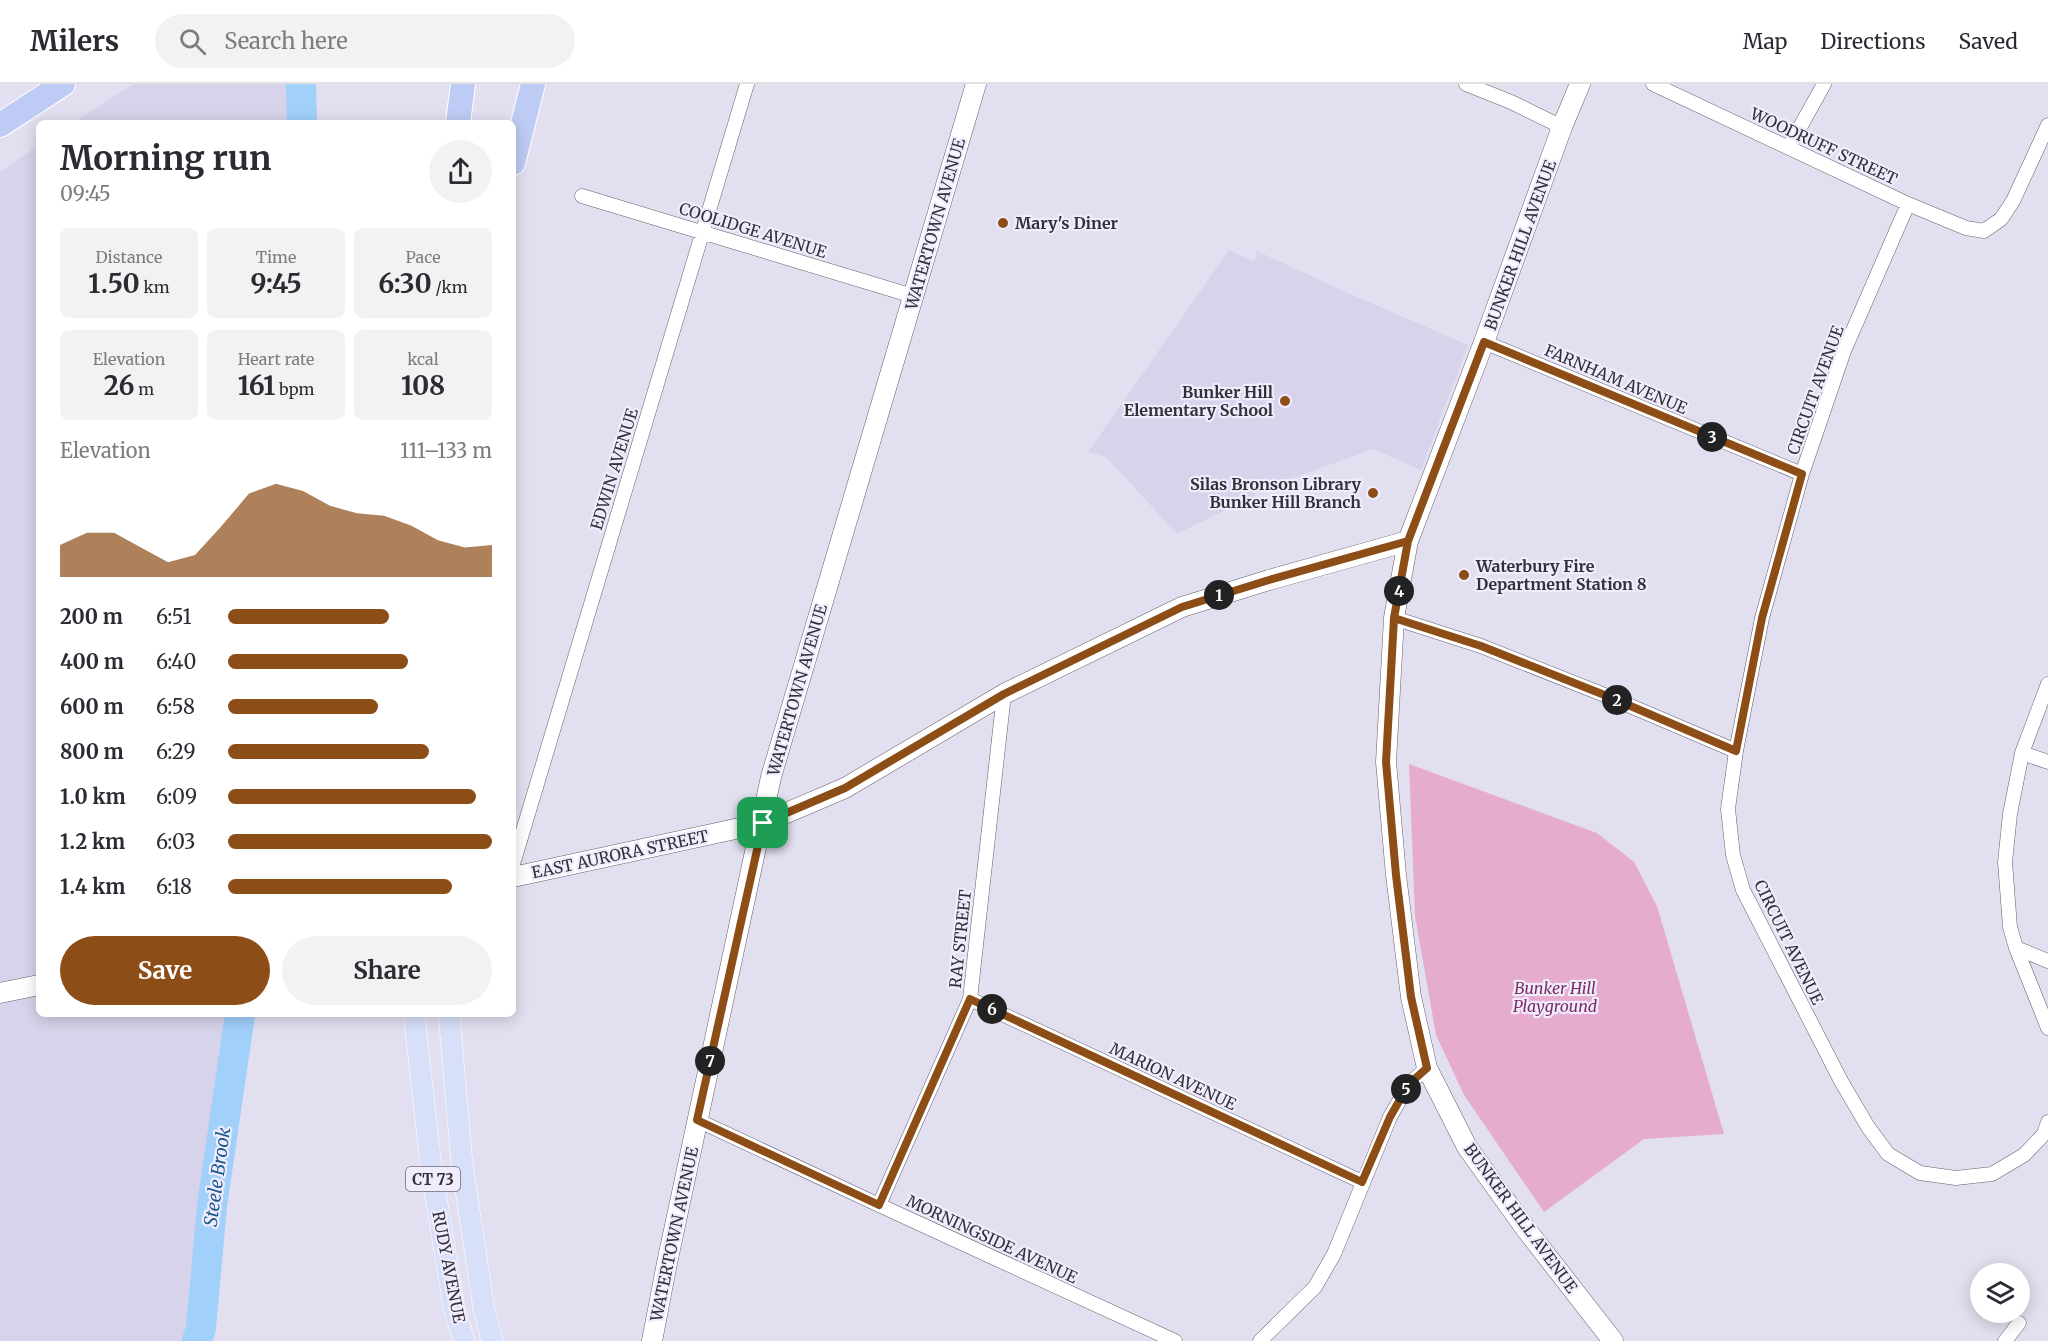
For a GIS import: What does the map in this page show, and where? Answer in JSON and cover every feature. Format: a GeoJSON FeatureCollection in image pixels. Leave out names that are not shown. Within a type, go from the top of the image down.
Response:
{"type":"FeatureCollection","features":[{"type":"Feature","properties":{"kind":"highway"},"geometry":{"type":"LineString","coordinates":[[0,125],[63,84]]}},
{"type":"Feature","properties":{"kind":"highway"},"geometry":{"type":"LineString","coordinates":[[458,120],[463,84]]}},
{"type":"Feature","properties":{"kind":"highway"},"geometry":{"type":"LineString","coordinates":[[516,151],[533,84]]}},
{"type":"Feature","properties":{"kind":"main road","name":"WATERTOWN AVENUE"},"geometry":{"type":"LineString","coordinates":[[652,1341],[771,777],[976,84]]}},
{"type":"Feature","properties":{"kind":"main road","name":"BUNKER HILL AVENUE"},"geometry":{"type":"LineString","coordinates":[[1580,84],[1408,541],[1394,618],[1386,762],[1396,875],[1411,997],[1427,1068],[1467,1147],[1606,1338]]}},
{"type":"Feature","properties":{"kind":"main road","name":"EAST AURORA STREET"},"geometry":{"type":"LineString","coordinates":[[516,876],[763,823],[845,788],[1004,694],[1182,607],[1408,541]]}},
{"type":"Feature","properties":{"kind":"main road"},"geometry":{"type":"LineString","coordinates":[[0,993],[36,986]]}},
{"type":"Feature","properties":{"kind":"main road","name":"RUDY AVENUE"},"geometry":{"type":"LineString","coordinates":[[414,1017],[431,1166],[454,1308],[464,1341]]}},
{"type":"Feature","properties":{"kind":"main road","name":"RUDY AVENUE"},"geometry":{"type":"LineString","coordinates":[[449,1017],[462,1164],[484,1308],[492,1341]]}},
{"type":"Feature","properties":{"kind":"street","name":"EDWIN AVENUE"},"geometry":{"type":"LineString","coordinates":[[516,854],[747,84]]}},
{"type":"Feature","properties":{"kind":"street"},"geometry":{"type":"LineString","coordinates":[[1466,84],[1511,102],[1562,128]]}},
{"type":"Feature","properties":{"kind":"street","name":"WOODRUFF STREET"},"geometry":{"type":"LineString","coordinates":[[1653,84],[1908,204],[1966,228],[1984,231],[2001,219],[2013,201],[2048,126]]}},
{"type":"Feature","properties":{"kind":"street"},"geometry":{"type":"LineString","coordinates":[[1788,147],[1824,84]]}},
{"type":"Feature","properties":{"kind":"street","name":"COOLIDGE AVENUE"},"geometry":{"type":"LineString","coordinates":[[582,196],[913,296]]}},
{"type":"Feature","properties":{"kind":"street","name":"CIRCUIT AVENUE"},"geometry":{"type":"LineString","coordinates":[[1908,204],[1844,351],[1802,474],[1762,618],[1736,751],[1728,809],[1733,855],[1743,890],[1841,1082],[1868,1127],[1888,1154],[1920,1173],[1956,1178],[1992,1174],[2024,1155],[2044,1134],[2048,1122]]}},
{"type":"Feature","properties":{"kind":"street","name":"FARNHAM AVENUE"},"geometry":{"type":"LineString","coordinates":[[1484,342],[1802,474]]}},
{"type":"Feature","properties":{"kind":"street"},"geometry":{"type":"LineString","coordinates":[[1394,618],[1481,646],[1736,751]]}},
{"type":"Feature","properties":{"kind":"street"},"geometry":{"type":"LineString","coordinates":[[2047,1019],[2016,948],[2010,927],[2006,862],[2010,814],[2022,753],[2048,684]]}},
{"type":"Feature","properties":{"kind":"street","name":"RAY STREET"},"geometry":{"type":"LineString","coordinates":[[879,1205],[970,999],[1004,694]]}},
{"type":"Feature","properties":{"kind":"street"},"geometry":{"type":"LineString","coordinates":[[2022,753],[2048,762]]}},
{"type":"Feature","properties":{"kind":"street"},"geometry":{"type":"LineString","coordinates":[[2016,948],[2048,961]]}},
{"type":"Feature","properties":{"kind":"street","name":"MARION AVENUE"},"geometry":{"type":"LineString","coordinates":[[970,999],[1362,1182]]}},
{"type":"Feature","properties":{"kind":"street"},"geometry":{"type":"LineString","coordinates":[[1260,1341],[1315,1287],[1334,1254],[1390,1117],[1409,1084],[1427,1068]]}},
{"type":"Feature","properties":{"kind":"street","name":"MORNINGSIDE AVENUE"},"geometry":{"type":"LineString","coordinates":[[697,1120],[1175,1341]]}},
{"type":"Feature","properties":{"kind":"street"},"geometry":{"type":"LineString","coordinates":[[2005,1341],[2019,1323]]}},
{"type":"Feature","properties":{"kind":"shaded area"},"geometry":{"type":"Polygon","coordinates":[[[133,84],[301,84],[302,120],[78,120],[133,84]]]}},
{"type":"Feature","properties":{"kind":"shaded area"},"geometry":{"type":"Polygon","coordinates":[[[36,147],[36,1017],[240,1017],[212,1206],[201,1328],[197,1341],[0,1341],[0,172],[36,147]]]}},
{"type":"Feature","properties":{"kind":"shaded area","name":"Bunker Hill Elementary School"},"geometry":{"type":"Polygon","coordinates":[[[1229,250],[1255,262],[1257,251],[1468,345],[1421,470],[1373,449],[1255,492],[1255,496],[1178,533],[1106,457],[1088,452],[1229,250]]]}},
{"type":"Feature","properties":{"kind":"green space","name":"Bunker Hill Playground"},"geometry":{"type":"Polygon","coordinates":[[[1409,764],[1597,833],[1634,862],[1657,906],[1724,1134],[1644,1139],[1544,1212],[1464,1095],[1436,1035],[1415,916],[1409,764]]]}},
{"type":"Feature","properties":{"kind":"waterway","name":"Steele Brook"},"geometry":{"type":"LineString","coordinates":[[301,84],[302,120]]}},
{"type":"Feature","properties":{"kind":"waterway","name":"Steele Brook"},"geometry":{"type":"LineString","coordinates":[[197,1341],[201,1328],[212,1206],[240,1017]]}},
{"type":"Feature","properties":{"kind":"place","name":"Mary's Diner"},"geometry":{"type":"Point","coordinates":[1003,223]}},
{"type":"Feature","properties":{"kind":"place","name":"Bunker Hill Elementary School"},"geometry":{"type":"Point","coordinates":[1285,401]}},
{"type":"Feature","properties":{"kind":"place","name":"Silas Bronson Library Bunker Hill Branch"},"geometry":{"type":"Point","coordinates":[1373,493]}},
{"type":"Feature","properties":{"kind":"place","name":"Waterbury Fire Department Station 8"},"geometry":{"type":"Point","coordinates":[1464,575]}},
{"type":"Feature","properties":{"kind":"route"},"geometry":{"type":"LineString","coordinates":[[763,823],[697,1120],[879,1205],[970,999],[1362,1182],[1390,1117],[1409,1084],[1427,1068],[1411,997],[1396,875],[1386,762],[1394,618],[1400,585],[1408,541],[1484,342],[1802,474],[1762,618],[1736,751],[1481,646],[1394,618],[1408,541],[1182,607],[1004,694],[845,788],[763,823]]}}]}
